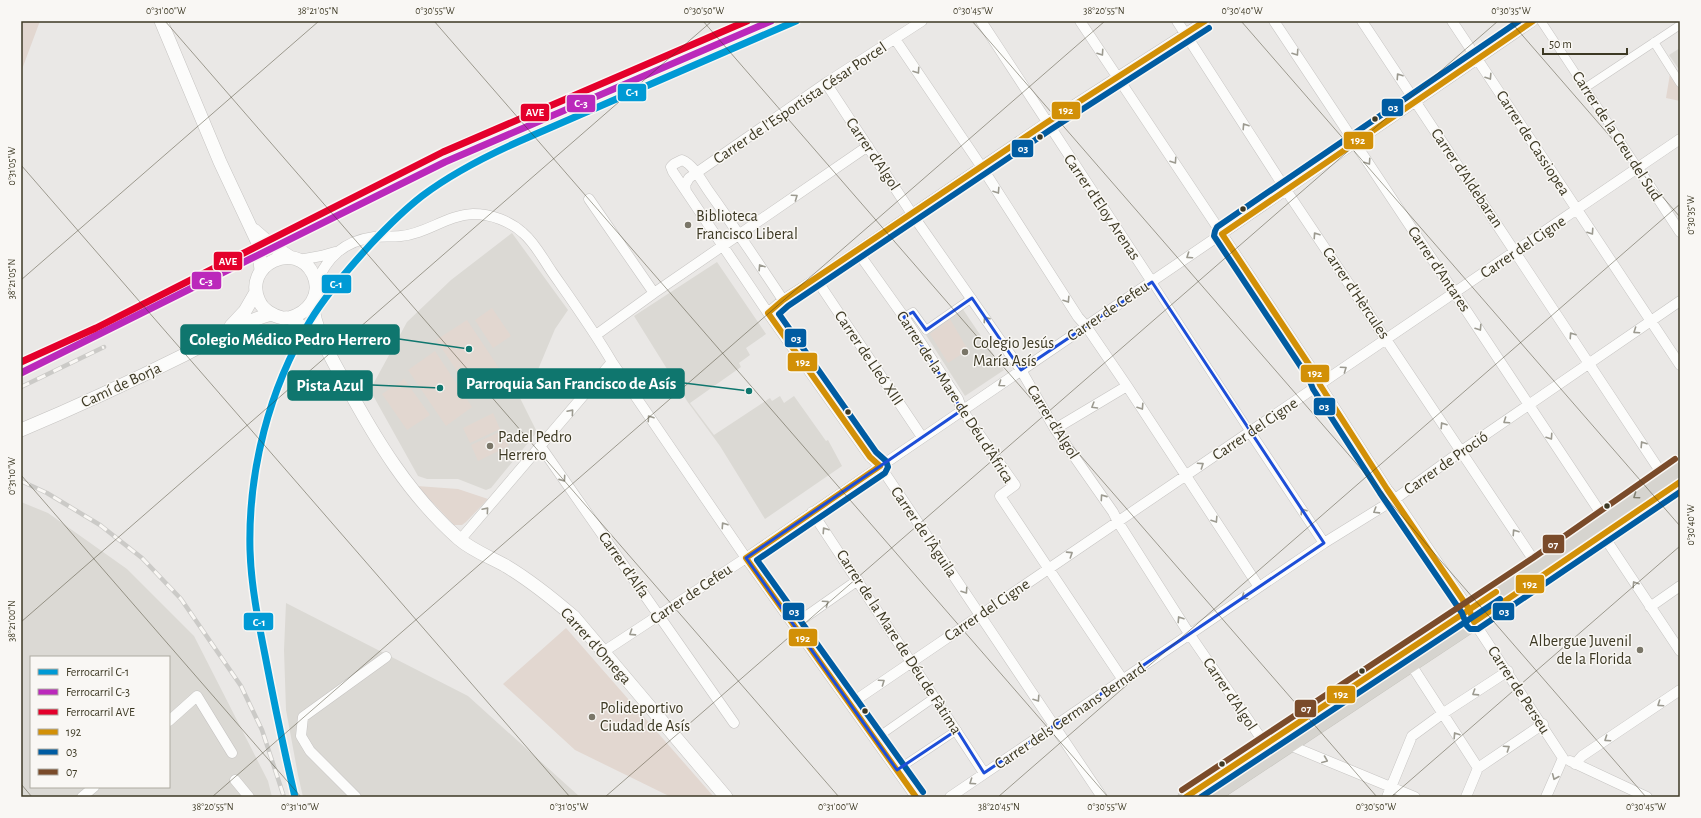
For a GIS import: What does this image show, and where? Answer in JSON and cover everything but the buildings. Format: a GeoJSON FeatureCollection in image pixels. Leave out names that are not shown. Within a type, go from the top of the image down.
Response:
{"type":"FeatureCollection","features":[{"type":"Feature","properties":{"kind":"main road"},"geometry":{"type":"LineString","coordinates":[[1210,797],[1410,664],[1537,565],[1680,466]]}},
{"type":"Feature","properties":{"kind":"main road"},"geometry":{"type":"LineString","coordinates":[[1186,797],[1265,744],[1603,535],[1680,482]]}},
{"type":"Feature","properties":{"kind":"street"},"geometry":{"type":"LineString","coordinates":[[161,21],[220,162],[258,244],[261,270],[256,284],[256,292],[259,301],[264,308],[272,314],[288,318],[324,345]]}},
{"type":"Feature","properties":{"kind":"street","name":"Carrer de l'Esportista César Porcel"},"geometry":{"type":"LineString","coordinates":[[686,190],[686,182],[689,178],[826,83],[922,21]]}},
{"type":"Feature","properties":{"kind":"street","name":"Carrer d'Eloy Arenas"},"geometry":{"type":"LineString","coordinates":[[981,21],[1046,123],[1250,432]]}},
{"type":"Feature","properties":{"kind":"street","name":"Carrer de Perseu"},"geometry":{"type":"LineString","coordinates":[[1080,21],[1316,375],[1320,385],[1387,489],[1472,615],[1563,758]]}},
{"type":"Feature","properties":{"kind":"street","name":"Carrer d'Hèrcules"},"geometry":{"type":"LineString","coordinates":[[1177,21],[1286,190],[1537,565]]}},
{"type":"Feature","properties":{"kind":"street"},"geometry":{"type":"LineString","coordinates":[[768,313],[783,300],[981,166],[1205,21]]}},
{"type":"Feature","properties":{"kind":"street","name":"Carrer d'Antares"},"geometry":{"type":"LineString","coordinates":[[1274,21],[1604,518]]}},
{"type":"Feature","properties":{"kind":"street","name":"Carrer d'Aldebaran"},"geometry":{"type":"LineString","coordinates":[[1362,21],[1590,362],[1664,476]]}},
{"type":"Feature","properties":{"kind":"street","name":"Carrer de Cassiopea"},"geometry":{"type":"LineString","coordinates":[[1452,21],[1680,364]]}},
{"type":"Feature","properties":{"kind":"street","name":"Carrer de Cefeu"},"geometry":{"type":"LineString","coordinates":[[603,652],[746,558],[1478,60],[1533,21]]}},
{"type":"Feature","properties":{"kind":"street","name":"Carrer de la Creu del Sud"},"geometry":{"type":"LineString","coordinates":[[1541,21],[1680,232]]}},
{"type":"Feature","properties":{"kind":"street"},"geometry":{"type":"LineString","coordinates":[[1585,88],[1680,25]]}},
{"type":"Feature","properties":{"kind":"street"},"geometry":{"type":"LineString","coordinates":[[895,39],[981,166],[1078,317],[1086,326],[1127,386],[1259,587]]}},
{"type":"Feature","properties":{"kind":"street"},"geometry":{"type":"LineString","coordinates":[[1654,42],[1680,82]]}},
{"type":"Feature","properties":{"kind":"street","name":"Carrer d'Algol"},"geometry":{"type":"LineString","coordinates":[[826,83],[912,214],[1021,370],[1055,429],[1113,512],[1190,635],[1265,744]]}},
{"type":"Feature","properties":{"kind":"street","name":"Carrer del Cigne"},"geometry":{"type":"LineString","coordinates":[[850,704],[1048,568],[1186,476],[1680,140]]}},
{"type":"Feature","properties":{"kind":"street"},"geometry":{"type":"LineString","coordinates":[[596,335],[654,293],[868,146]]}},
{"type":"Feature","properties":{"kind":"street","name":"Carrer de l'Àguila"},"geometry":{"type":"LineString","coordinates":[[783,300],[740,235],[696,174],[686,162],[682,160],[674,164],[671,167],[673,172],[768,313],[870,457],[880,466],[1102,797]]}},
{"type":"Feature","properties":{"kind":"street"},"geometry":{"type":"LineString","coordinates":[[589,199],[654,293]]}},
{"type":"Feature","properties":{"kind":"street"},"geometry":{"type":"LineString","coordinates":[[261,270],[274,260],[321,256],[340,250],[351,244],[372,238],[407,236],[453,218],[472,214],[497,218],[514,226],[530,240],[596,335],[612,362],[746,558],[916,797]]}},
{"type":"Feature","properties":{"kind":"street"},"geometry":{"type":"LineString","coordinates":[[249,224],[258,234],[311,269],[316,284],[316,290],[312,302],[306,310],[298,315],[288,318]]}},
{"type":"Feature","properties":{"kind":"street"},"geometry":{"type":"LineString","coordinates":[[316,284],[322,269],[340,250]]}},
{"type":"Feature","properties":{"kind":"street","name":"Carrer de la Mare de Déu d'Àfrica"},"geometry":{"type":"LineString","coordinates":[[857,251],[904,317],[958,399],[962,410],[1015,485],[1000,496],[1123,680]]}},
{"type":"Feature","properties":{"kind":"street","name":"Carrer de Lleó XIII"},"geometry":{"type":"LineString","coordinates":[[816,279],[922,437]]}},
{"type":"Feature","properties":{"kind":"street","name":"Camí de Borja"},"geometry":{"type":"LineString","coordinates":[[219,336],[245,311],[256,292]]}},
{"type":"Feature","properties":{"kind":"street"},"geometry":{"type":"LineString","coordinates":[[904,317],[913,312],[926,330],[972,298]]}},
{"type":"Feature","properties":{"kind":"street","name":"Carrer de Proció"},"geometry":{"type":"LineString","coordinates":[[1190,635],[1324,543],[1395,499],[1460,452],[1680,301]]}},
{"type":"Feature","properties":{"kind":"street","name":"Carrer d'Omega"},"geometry":{"type":"LineString","coordinates":[[312,302],[314,319],[324,345],[359,409],[390,461],[415,495],[460,540],[545,592],[574,617],[726,797]]}},
{"type":"Feature","properties":{"kind":"street","name":"Camí de Borja"},"geometry":{"type":"LineString","coordinates":[[21,430],[178,358],[248,321],[272,314]]}},
{"type":"Feature","properties":{"kind":"street"},"geometry":{"type":"LineString","coordinates":[[460,540],[541,447],[612,362]]}},
{"type":"Feature","properties":{"kind":"street"},"geometry":{"type":"LineString","coordinates":[[1055,429],[1127,386]]}},
{"type":"Feature","properties":{"kind":"street"},"geometry":{"type":"LineString","coordinates":[[1250,432],[1324,543]]}},
{"type":"Feature","properties":{"kind":"street","name":"Carrer d'Alfa"},"geometry":{"type":"LineString","coordinates":[[541,447],[734,723]]}},
{"type":"Feature","properties":{"kind":"street","name":"Carrer de la Mare de Déu de Fàtima"},"geometry":{"type":"LineString","coordinates":[[812,512],[912,661],[984,773]]}},
{"type":"Feature","properties":{"kind":"street"},"geometry":{"type":"LineString","coordinates":[[1603,535],[1680,651]]}},
{"type":"Feature","properties":{"kind":"street"},"geometry":{"type":"LineString","coordinates":[[794,625],[858,580]]}},
{"type":"Feature","properties":{"kind":"street"},"geometry":{"type":"LineString","coordinates":[[1650,607],[1680,586]]}},
{"type":"Feature","properties":{"kind":"street","name":"Carrer dels Germans Bernard"},"geometry":{"type":"LineString","coordinates":[[950,797],[1190,635]]}},
{"type":"Feature","properties":{"kind":"street"},"geometry":{"type":"LineString","coordinates":[[356,797],[310,751],[301,736],[303,717],[386,656]]}},
{"type":"Feature","properties":{"kind":"street"},"geometry":{"type":"LineString","coordinates":[[1410,664],[1478,768]]}},
{"type":"Feature","properties":{"kind":"street"},"geometry":{"type":"LineString","coordinates":[[1387,797],[1412,736],[1442,714],[1508,671]]}},
{"type":"Feature","properties":{"kind":"street"},"geometry":{"type":"LineString","coordinates":[[1575,764],[1582,756],[1680,690]]}},
{"type":"Feature","properties":{"kind":"street"},"geometry":{"type":"LineString","coordinates":[[170,720],[197,696],[232,753]]}},
{"type":"Feature","properties":{"kind":"street"},"geometry":{"type":"LineString","coordinates":[[875,739],[935,697]]}},
{"type":"Feature","properties":{"kind":"street"},"geometry":{"type":"LineString","coordinates":[[1466,797],[1478,768],[1542,724]]}},
{"type":"Feature","properties":{"kind":"street"},"geometry":{"type":"LineString","coordinates":[[897,770],[957,730]]}},
{"type":"Feature","properties":{"kind":"street"},"geometry":{"type":"LineString","coordinates":[[1289,745],[1415,797]]}},
{"type":"Feature","properties":{"kind":"street"},"geometry":{"type":"LineString","coordinates":[[1546,797],[1563,758],[1647,797]]}},
{"type":"Feature","properties":{"kind":"street"},"geometry":{"type":"LineString","coordinates":[[235,780],[249,797]]}},
{"type":"Feature","properties":{"kind":"street"},"geometry":{"type":"LineString","coordinates":[[1624,797],[1628,787]]}},
{"type":"Feature","properties":{"kind":"street"},"geometry":{"type":"LineString","coordinates":[[82,797],[93,788]]}},
{"type":"Feature","properties":{"kind":"highlighted area"},"geometry":{"type":"Polygon","coordinates":[[[1152,282],[1324,543],[984,773],[957,730],[897,770],[746,558],[962,410],[904,317],[913,312],[926,330],[972,298],[1021,370],[1152,282]]]}},
{"type":"Feature","properties":{"kind":"shaded area"},"geometry":{"type":"Polygon","coordinates":[[[21,21],[40,21],[21,72],[21,21]]]}},
{"type":"Feature","properties":{"kind":"shaded area"},"geometry":{"type":"Polygon","coordinates":[[[1680,48],[1680,71],[1669,55],[1680,48]]]}},
{"type":"Feature","properties":{"kind":"shaded area"},"geometry":{"type":"Polygon","coordinates":[[[1670,74],[1680,87],[1680,101],[1666,98],[1670,74]]]}},
{"type":"Feature","properties":{"kind":"shaded area"},"geometry":{"type":"Polygon","coordinates":[[[512,233],[568,310],[555,329],[537,372],[532,370],[520,398],[537,432],[491,488],[486,490],[458,479],[427,479],[418,476],[370,390],[407,322],[451,280],[512,233]]]}},
{"type":"Feature","properties":{"kind":"shaded area"},"geometry":{"type":"Polygon","coordinates":[[[717,262],[766,334],[746,348],[750,355],[739,363],[741,367],[690,403],[714,435],[770,398],[772,401],[780,396],[784,403],[794,396],[826,441],[828,440],[842,466],[765,519],[720,446],[687,401],[634,316],[717,262]]]}},
{"type":"Feature","properties":{"kind":"shaded area"},"geometry":{"type":"Polygon","coordinates":[[[492,308],[511,336],[493,348],[475,320],[492,308]]]}},
{"type":"Feature","properties":{"kind":"shaded area","name":"Colegio Jesús María Asís"},"geometry":{"type":"Polygon","coordinates":[[[962,308],[1004,370],[965,396],[926,335],[962,308]]]}},
{"type":"Feature","properties":{"kind":"shaded area"},"geometry":{"type":"Polygon","coordinates":[[[950,319],[968,350],[948,363],[930,334],[950,319]]]}},
{"type":"Feature","properties":{"kind":"shaded area"},"geometry":{"type":"Polygon","coordinates":[[[467,320],[507,380],[477,400],[436,340],[467,320]]]}},
{"type":"Feature","properties":{"kind":"shaded area"},"geometry":{"type":"Polygon","coordinates":[[[435,351],[472,407],[446,426],[408,370],[435,351]]]}},
{"type":"Feature","properties":{"kind":"shaded area"},"geometry":{"type":"Polygon","coordinates":[[[404,379],[430,415],[407,430],[382,394],[404,379]]]}},
{"type":"Feature","properties":{"kind":"shaded area"},"geometry":{"type":"Polygon","coordinates":[[[493,413],[500,429],[470,443],[463,428],[493,413]]]}},
{"type":"Feature","properties":{"kind":"shaded area","name":"Padel Pedro Herrero"},"geometry":{"type":"Polygon","coordinates":[[[502,431],[509,446],[478,461],[471,445],[502,431]]]}},
{"type":"Feature","properties":{"kind":"shaded area"},"geometry":{"type":"Polygon","coordinates":[[[417,486],[458,489],[488,499],[466,522],[462,525],[454,525],[417,486]]]}},
{"type":"Feature","properties":{"kind":"shaded area"},"geometry":{"type":"Polygon","coordinates":[[[21,502],[48,513],[127,569],[194,636],[268,781],[272,797],[21,797],[21,502]]]}},
{"type":"Feature","properties":{"kind":"shaded area"},"geometry":{"type":"Polygon","coordinates":[[[286,603],[468,696],[580,797],[303,797],[286,710],[284,650],[286,603]]]}},
{"type":"Feature","properties":{"kind":"shaded area","name":"Polideportivo Ciudad de Asís"},"geometry":{"type":"Polygon","coordinates":[[[566,628],[714,797],[671,797],[575,750],[503,684],[566,628]]]}},
{"type":"Feature","properties":{"kind":"railway"},"geometry":{"type":"LineString","coordinates":[[21,387],[104,347]]}},
{"type":"Feature","properties":{"kind":"railway"},"geometry":{"type":"LineString","coordinates":[[21,481],[47,493],[100,525],[142,558],[181,599],[241,686],[262,730],[284,797]]}},
{"type":"Feature","properties":{"kind":"rail line","name":"AVE"},"geometry":{"type":"LineString","coordinates":[[21,362],[96,328],[443,152],[747,21]]}},
{"type":"Feature","properties":{"kind":"rail line","name":"C-3"},"geometry":{"type":"LineString","coordinates":[[21,373],[445,162],[771,21]]}},
{"type":"Feature","properties":{"kind":"rail line","name":"C-1"},"geometry":{"type":"LineString","coordinates":[[295,797],[255,602],[250,550],[250,520],[257,461],[272,403],[283,374],[310,321],[331,291],[383,231],[415,201],[447,178],[515,143],[796,21]]}},
{"type":"Feature","properties":{"kind":"transit line","name":"192"},"geometry":{"type":"LineString","coordinates":[[916,797],[746,558],[880,466],[870,457],[768,313],[783,300],[1046,123],[1205,21]]}},
{"type":"Feature","properties":{"kind":"transit line","name":"03"},"geometry":{"type":"LineString","coordinates":[[1519,21],[1217,227],[1214,236],[1309,379],[1313,389],[1380,493],[1462,613],[1467,626],[1470,629],[1478,629],[1680,492]]}},
{"type":"Feature","properties":{"kind":"transit line","name":"192"},"geometry":{"type":"LineString","coordinates":[[1533,21],[1222,234],[1316,375],[1320,385],[1387,489],[1469,609],[1474,622],[1680,482]]}},
{"type":"Feature","properties":{"kind":"transit line","name":"03"},"geometry":{"type":"LineString","coordinates":[[923,792],[757,560],[885,473],[888,467],[886,461],[876,452],[779,314],[788,306],[1050,130],[1209,28]]}},
{"type":"Feature","properties":{"kind":"transit line","name":"07"},"geometry":{"type":"LineString","coordinates":[[1182,790],[1533,558],[1675,459]]}},
{"type":"Feature","properties":{"kind":"transit line","name":"192"},"geometry":{"type":"LineString","coordinates":[[1186,797],[1496,592]]}},
{"type":"Feature","properties":{"kind":"transit line","name":"03"},"geometry":{"type":"LineString","coordinates":[[1201,797],[1500,599]]}},
{"type":"Feature","properties":{"kind":"place","name":"Biblioteca Francisco Liberal"},"geometry":{"type":"Point","coordinates":[688,225]}},
{"type":"Feature","properties":{"kind":"place","name":"Colegio Médico Pedro Herrero"},"geometry":{"type":"Point","coordinates":[469,349]}},
{"type":"Feature","properties":{"kind":"place","name":"Colegio Jesús María Asís"},"geometry":{"type":"Point","coordinates":[965,352]}},
{"type":"Feature","properties":{"kind":"place","name":"Pista Azul"},"geometry":{"type":"Point","coordinates":[440,388]}},
{"type":"Feature","properties":{"kind":"place","name":"Parroquia San Francisco de Asís"},"geometry":{"type":"Point","coordinates":[749,391]}},
{"type":"Feature","properties":{"kind":"place","name":"Padel Pedro Herrero"},"geometry":{"type":"Point","coordinates":[490,446]}},
{"type":"Feature","properties":{"kind":"place","name":"Albergue Juvenil de la Florida"},"geometry":{"type":"Point","coordinates":[1640,650]}},
{"type":"Feature","properties":{"kind":"place","name":"Polideportivo Ciudad de Asís"},"geometry":{"type":"Point","coordinates":[592,717]}}]}
